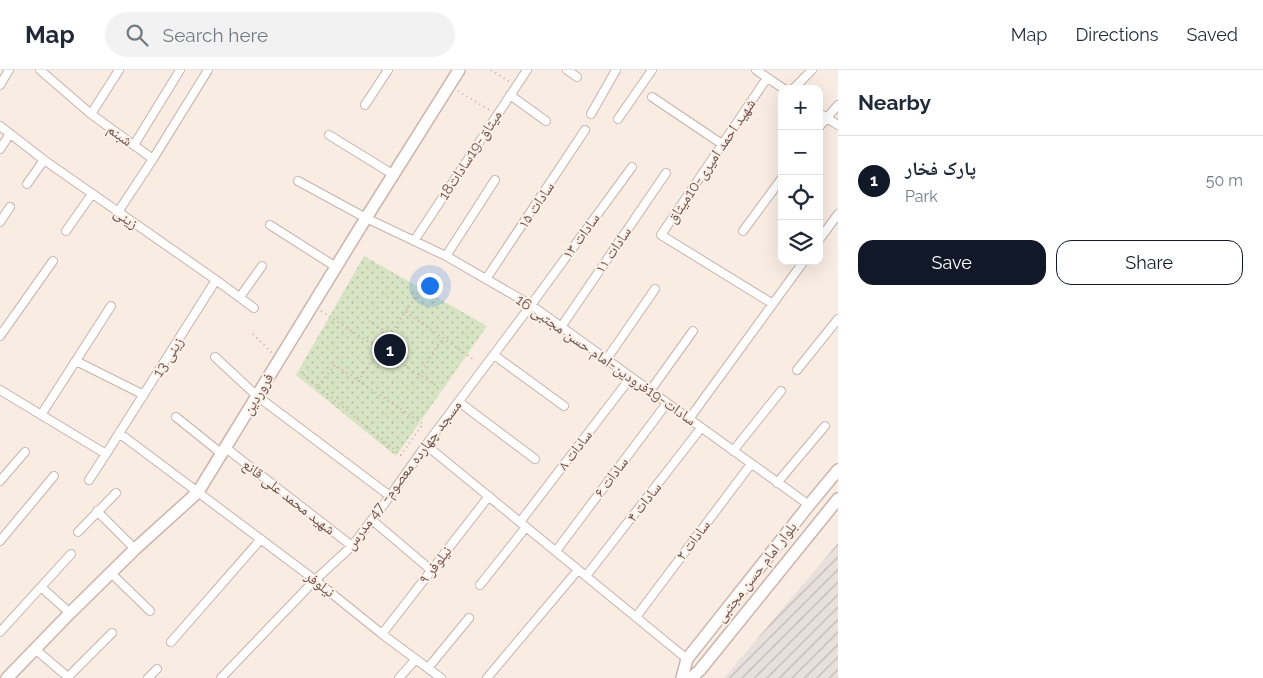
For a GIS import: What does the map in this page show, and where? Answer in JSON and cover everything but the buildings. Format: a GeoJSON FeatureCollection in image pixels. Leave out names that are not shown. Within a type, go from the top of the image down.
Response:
{"type":"FeatureCollection","features":[{"type":"Feature","properties":{"kind":"street"},"geometry":{"type":"LineString","coordinates":[[0,85],[9,70]]}},
{"type":"Feature","properties":{"kind":"street","name":"شبنم"},"geometry":{"type":"LineString","coordinates":[[40,70],[91,114],[152,159]]}},
{"type":"Feature","properties":{"kind":"street"},"geometry":{"type":"LineString","coordinates":[[91,114],[119,70]]}},
{"type":"Feature","properties":{"kind":"street"},"geometry":{"type":"LineString","coordinates":[[134,145],[180,70]]}},
{"type":"Feature","properties":{"kind":"street"},"geometry":{"type":"LineString","coordinates":[[118,212],[208,70]]}},
{"type":"Feature","properties":{"kind":"street"},"geometry":{"type":"LineString","coordinates":[[364,105],[388,70]]}},
{"type":"Feature","properties":{"kind":"street","name":"فروردین"},"geometry":{"type":"LineString","coordinates":[[7,678],[135,549],[198,492],[459,70]]}},
{"type":"Feature","properties":{"kind":"street","name":"18میثاق-19سادات"},"geometry":{"type":"LineString","coordinates":[[414,241],[527,70]]}},
{"type":"Feature","properties":{"kind":"street"},"geometry":{"type":"LineString","coordinates":[[567,70],[577,77]]}},
{"type":"Feature","properties":{"kind":"street"},"geometry":{"type":"LineString","coordinates":[[591,114],[616,70]]}},
{"type":"Feature","properties":{"kind":"street"},"geometry":{"type":"LineString","coordinates":[[618,119],[652,70]]}},
{"type":"Feature","properties":{"kind":"street"},"geometry":{"type":"LineString","coordinates":[[756,70],[778,85]]}},
{"type":"Feature","properties":{"kind":"street"},"geometry":{"type":"LineString","coordinates":[[797,85],[812,70]]}},
{"type":"Feature","properties":{"kind":"street","name":"شهید احمد امیری-10میثاق"},"geometry":{"type":"LineString","coordinates":[[767,78],[661,235],[773,304]]}},
{"type":"Feature","properties":{"kind":"street"},"geometry":{"type":"LineString","coordinates":[[510,95],[546,120]]}},
{"type":"Feature","properties":{"kind":"street"},"geometry":{"type":"LineString","coordinates":[[652,97],[722,144]]}},
{"type":"Feature","properties":{"kind":"street"},"geometry":{"type":"LineString","coordinates":[[823,121],[838,105]]}},
{"type":"Feature","properties":{"kind":"street"},"geometry":{"type":"LineString","coordinates":[[823,115],[838,125]]}},
{"type":"Feature","properties":{"kind":"street","name":"زینی"},"geometry":{"type":"LineString","coordinates":[[0,126],[44,160],[254,308]]}},
{"type":"Feature","properties":{"kind":"street","name":"سادات ۱۵"},"geometry":{"type":"LineString","coordinates":[[486,280],[585,130]]}},
{"type":"Feature","properties":{"kind":"street"},"geometry":{"type":"LineString","coordinates":[[0,150],[10,134]]}},
{"type":"Feature","properties":{"kind":"street"},"geometry":{"type":"LineString","coordinates":[[329,135],[394,174]]}},
{"type":"Feature","properties":{"kind":"street"},"geometry":{"type":"LineString","coordinates":[[27,184],[44,160]]}},
{"type":"Feature","properties":{"kind":"street","name":"سادات ۱۳"},"geometry":{"type":"LineString","coordinates":[[531,305],[632,167]]}},
{"type":"Feature","properties":{"kind":"street","name":"سادات ۱۱"},"geometry":{"type":"LineString","coordinates":[[561,327],[666,173]]}},
{"type":"Feature","properties":{"kind":"street"},"geometry":{"type":"LineString","coordinates":[[446,256],[495,180]]}},
{"type":"Feature","properties":{"kind":"street","name":"سادات-19فرودین-امام حسن مجتبی 16"},"geometry":{"type":"LineString","coordinates":[[298,181],[366,218],[446,256],[531,305],[809,505]]}},
{"type":"Feature","properties":{"kind":"street"},"geometry":{"type":"LineString","coordinates":[[743,231],[778,183]]}},
{"type":"Feature","properties":{"kind":"street"},"geometry":{"type":"LineString","coordinates":[[66,231],[92,194]]}},
{"type":"Feature","properties":{"kind":"street"},"geometry":{"type":"LineString","coordinates":[[0,222],[10,207]]}},
{"type":"Feature","properties":{"kind":"street"},"geometry":{"type":"LineString","coordinates":[[823,235],[838,214]]}},
{"type":"Feature","properties":{"kind":"street"},"geometry":{"type":"LineString","coordinates":[[270,226],[336,267]]}},
{"type":"Feature","properties":{"kind":"street"},"geometry":{"type":"LineString","coordinates":[[0,336],[53,261]]}},
{"type":"Feature","properties":{"kind":"street"},"geometry":{"type":"LineString","coordinates":[[689,420],[801,265]]}},
{"type":"Feature","properties":{"kind":"street"},"geometry":{"type":"LineString","coordinates":[[240,297],[262,266]]}},
{"type":"Feature","properties":{"kind":"street","name":"زینی 13"},"geometry":{"type":"LineString","coordinates":[[89,480],[216,280]]}},
{"type":"Feature","properties":{"kind":"street"},"geometry":{"type":"LineString","coordinates":[[606,360],[655,289]]}},
{"type":"Feature","properties":{"kind":"street","name":"مسجد چهارده معصوم- 47 مدرس"},"geometry":{"type":"LineString","coordinates":[[221,678],[315,580],[352,546],[531,305]]}},
{"type":"Feature","properties":{"kind":"street"},"geometry":{"type":"LineString","coordinates":[[41,415],[111,306]]}},
{"type":"Feature","properties":{"kind":"street"},"geometry":{"type":"LineString","coordinates":[[797,370],[837,322]]}},
{"type":"Feature","properties":{"kind":"street"},"geometry":{"type":"LineString","coordinates":[[650,391],[693,331]]}},
{"type":"Feature","properties":{"kind":"street"},"geometry":{"type":"LineString","coordinates":[[494,355],[564,406]]}},
{"type":"Feature","properties":{"kind":"street"},"geometry":{"type":"LineString","coordinates":[[215,357],[257,396],[390,496]]}},
{"type":"Feature","properties":{"kind":"street"},"geometry":{"type":"LineString","coordinates":[[76,361],[144,395]]}},
{"type":"Feature","properties":{"kind":"street","name":"سادات ۸"},"geometry":{"type":"LineString","coordinates":[[480,584],[631,377]]}},
{"type":"Feature","properties":{"kind":"street"},"geometry":{"type":"LineString","coordinates":[[0,390],[106,454]]}},
{"type":"Feature","properties":{"kind":"street"},"geometry":{"type":"LineString","coordinates":[[733,451],[781,391]]}},
{"type":"Feature","properties":{"kind":"street"},"geometry":{"type":"LineString","coordinates":[[459,402],[535,460]]}},
{"type":"Feature","properties":{"kind":"street","name":"سادات ۶"},"geometry":{"type":"LineString","coordinates":[[556,551],[667,404]]}},
{"type":"Feature","properties":{"kind":"street","name":"شهید محمد علی قانع"},"geometry":{"type":"LineString","coordinates":[[176,417],[352,546]]}},
{"type":"Feature","properties":{"kind":"street"},"geometry":{"type":"LineString","coordinates":[[777,483],[825,426]]}},
{"type":"Feature","properties":{"kind":"street","name":"سادات ۴"},"geometry":{"type":"LineString","coordinates":[[586,576],[701,428]]}},
{"type":"Feature","properties":{"kind":"street","name":"نیلوفر"},"geometry":{"type":"LineString","coordinates":[[119,434],[261,539],[441,678]]}},
{"type":"Feature","properties":{"kind":"street"},"geometry":{"type":"LineString","coordinates":[[426,445],[687,659]]}},
{"type":"Feature","properties":{"kind":"street"},"geometry":{"type":"LineString","coordinates":[[0,481],[25,452]]}},
{"type":"Feature","properties":{"kind":"street","name":"سادات ۲"},"geometry":{"type":"LineString","coordinates":[[636,617],[751,464]]}},
{"type":"Feature","properties":{"kind":"street","name":"بلوار امام حسن مجتبی"},"geometry":{"type":"LineString","coordinates":[[682,678],[687,659],[838,470]]}},
{"type":"Feature","properties":{"kind":"street"},"geometry":{"type":"LineString","coordinates":[[0,541],[54,476]]}},
{"type":"Feature","properties":{"kind":"street"},"geometry":{"type":"LineString","coordinates":[[78,532],[116,493]]}},
{"type":"Feature","properties":{"kind":"street","name":"نیلوفر ۹"},"geometry":{"type":"LineString","coordinates":[[382,634],[488,496]]}},
{"type":"Feature","properties":{"kind":"street","name":"بلوار امام حسن مجتبی"},"geometry":{"type":"LineString","coordinates":[[691,678],[700,670],[838,499]]}},
{"type":"Feature","properties":{"kind":"street"},"geometry":{"type":"LineString","coordinates":[[98,511],[135,549]]}},
{"type":"Feature","properties":{"kind":"street"},"geometry":{"type":"LineString","coordinates":[[372,520],[431,570]]}},
{"type":"Feature","properties":{"kind":"street"},"geometry":{"type":"LineString","coordinates":[[171,642],[261,539]]}},
{"type":"Feature","properties":{"kind":"street"},"geometry":{"type":"LineString","coordinates":[[0,632],[71,554]]}},
{"type":"Feature","properties":{"kind":"street"},"geometry":{"type":"LineString","coordinates":[[487,678],[578,570]]}},
{"type":"Feature","properties":{"kind":"street"},"geometry":{"type":"LineString","coordinates":[[111,573],[150,611]]}},
{"type":"Feature","properties":{"kind":"street"},"geometry":{"type":"LineString","coordinates":[[42,587],[70,613]]}},
{"type":"Feature","properties":{"kind":"street"},"geometry":{"type":"LineString","coordinates":[[428,668],[469,618]]}},
{"type":"Feature","properties":{"kind":"street"},"geometry":{"type":"LineString","coordinates":[[35,649],[69,678],[112,634]]}},
{"type":"Feature","properties":{"kind":"street"},"geometry":{"type":"LineString","coordinates":[[399,678],[416,659]]}},
{"type":"Feature","properties":{"kind":"street"},"geometry":{"type":"LineString","coordinates":[[148,678],[156,669]]}},
{"type":"Feature","properties":{"kind":"path"},"geometry":{"type":"LineString","coordinates":[[491,70],[516,86]]}},
{"type":"Feature","properties":{"kind":"path"},"geometry":{"type":"LineString","coordinates":[[450,86],[497,114]]}},
{"type":"Feature","properties":{"kind":"path"},"geometry":{"type":"LineString","coordinates":[[358,381],[425,283]]}},
{"type":"Feature","properties":{"kind":"path"},"geometry":{"type":"LineString","coordinates":[[313,305],[437,386]]}},
{"type":"Feature","properties":{"kind":"path"},"geometry":{"type":"LineString","coordinates":[[405,312],[474,360]]}},
{"type":"Feature","properties":{"kind":"path"},"geometry":{"type":"LineString","coordinates":[[369,321],[390,334]]}},
{"type":"Feature","properties":{"kind":"path"},"geometry":{"type":"LineString","coordinates":[[253,334],[280,360]]}},
{"type":"Feature","properties":{"kind":"path"},"geometry":{"type":"LineString","coordinates":[[419,375],[443,338]]}},
{"type":"Feature","properties":{"kind":"path"},"geometry":{"type":"LineString","coordinates":[[304,375],[401,455],[423,424],[335,365],[318,386]]}},
{"type":"Feature","properties":{"kind":"shaded area"},"geometry":{"type":"Polygon","coordinates":[[[838,543],[838,678],[724,678],[838,543]]]}},
{"type":"Feature","properties":{"kind":"green space"},"geometry":{"type":"Polygon","coordinates":[[[364,256],[487,326],[396,456],[296,375],[364,256]]]}},
{"type":"Feature","properties":{"kind":"place","name":"پارک فخار"},"geometry":{"type":"Point","coordinates":[390,350]}}]}
